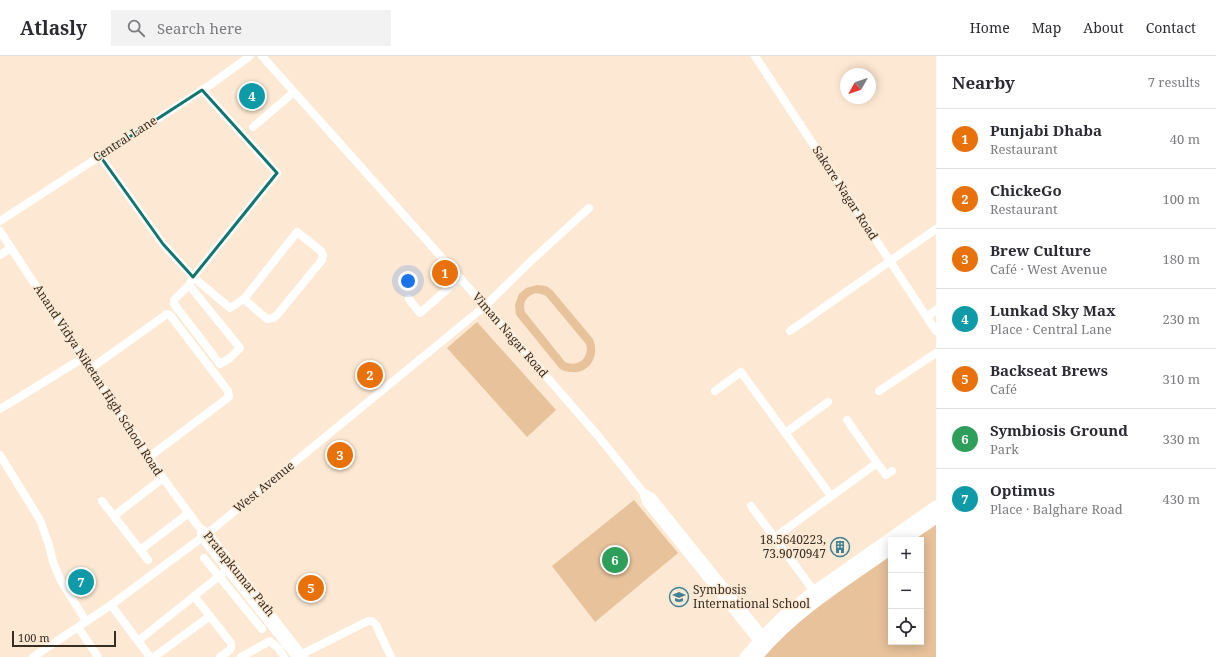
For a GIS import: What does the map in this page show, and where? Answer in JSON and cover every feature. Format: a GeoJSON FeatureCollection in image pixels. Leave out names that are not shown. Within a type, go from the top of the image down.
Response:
{"type":"FeatureCollection","features":[{"type":"Feature","properties":{"kind":"main road"},"geometry":{"type":"LineString","coordinates":[[762,645],[784,615],[814,591],[936,506]]}},
{"type":"Feature","properties":{"kind":"main road"},"geometry":{"type":"LineString","coordinates":[[908,537],[936,518]]}},
{"type":"Feature","properties":{"kind":"main road"},"geometry":{"type":"LineString","coordinates":[[745,657],[815,602],[888,551]]}},
{"type":"Feature","properties":{"kind":"street","name":"Central Lane"},"geometry":{"type":"LineString","coordinates":[[0,221],[202,90],[250,56]]}},
{"type":"Feature","properties":{"kind":"street","name":"Viman Nagar Road"},"geometry":{"type":"LineString","coordinates":[[262,56],[485,306],[599,437],[643,492],[646,502],[762,645]]}},
{"type":"Feature","properties":{"kind":"street","name":"Sakore Nagar Road"},"geometry":{"type":"LineString","coordinates":[[755,56],[936,331]]}},
{"type":"Feature","properties":{"kind":"street"},"geometry":{"type":"LineString","coordinates":[[189,285],[240,348],[230,358],[220,364],[174,304],[174,300],[189,285],[193,277],[277,173],[202,90]]}},
{"type":"Feature","properties":{"kind":"street"},"geometry":{"type":"LineString","coordinates":[[253,127],[294,92]]}},
{"type":"Feature","properties":{"kind":"street"},"geometry":{"type":"LineString","coordinates":[[100,156],[163,244],[193,277],[230,308],[244,299],[297,232],[322,251],[322,260],[277,315],[267,319],[244,299]]}},
{"type":"Feature","properties":{"kind":"street","name":"West Avenue"},"geometry":{"type":"LineString","coordinates":[[33,657],[111,605],[205,535],[485,306],[532,260],[589,208]]}},
{"type":"Feature","properties":{"kind":"street"},"geometry":{"type":"LineString","coordinates":[[790,332],[936,229]]}},
{"type":"Feature","properties":{"kind":"street","name":"Anand Vidya Niketan High School Road"},"geometry":{"type":"LineString","coordinates":[[0,231],[163,478],[199,526]]}},
{"type":"Feature","properties":{"kind":"street"},"geometry":{"type":"LineString","coordinates":[[0,255],[11,248]]}},
{"type":"Feature","properties":{"kind":"street"},"geometry":{"type":"LineString","coordinates":[[409,300],[420,313],[460,278]]}},
{"type":"Feature","properties":{"kind":"street"},"geometry":{"type":"LineString","coordinates":[[927,317],[936,310]]}},
{"type":"Feature","properties":{"kind":"street"},"geometry":{"type":"LineString","coordinates":[[90,369],[167,314],[170,315],[228,391],[229,397],[149,456]]}},
{"type":"Feature","properties":{"kind":"street"},"geometry":{"type":"LineString","coordinates":[[879,391],[936,353]]}},
{"type":"Feature","properties":{"kind":"street"},"geometry":{"type":"LineString","coordinates":[[0,408],[83,358]]}},
{"type":"Feature","properties":{"kind":"street"},"geometry":{"type":"LineString","coordinates":[[715,391],[741,372],[831,496]]}},
{"type":"Feature","properties":{"kind":"street"},"geometry":{"type":"LineString","coordinates":[[785,433],[828,402]]}},
{"type":"Feature","properties":{"kind":"street"},"geometry":{"type":"LineString","coordinates":[[846,420],[876,464],[886,475],[892,471]]}},
{"type":"Feature","properties":{"kind":"street"},"geometry":{"type":"LineString","coordinates":[[1,459],[40,520],[49,545],[53,562],[61,581],[86,621]]}},
{"type":"Feature","properties":{"kind":"street"},"geometry":{"type":"LineString","coordinates":[[774,538],[876,464]]}},
{"type":"Feature","properties":{"kind":"street"},"geometry":{"type":"LineString","coordinates":[[114,516],[163,478]]}},
{"type":"Feature","properties":{"kind":"street"},"geometry":{"type":"LineString","coordinates":[[102,501],[148,560]]}},
{"type":"Feature","properties":{"kind":"street"},"geometry":{"type":"LineString","coordinates":[[750,506],[814,591]]}},
{"type":"Feature","properties":{"kind":"street"},"geometry":{"type":"LineString","coordinates":[[140,550],[189,513]]}},
{"type":"Feature","properties":{"kind":"street","name":"Pratapkumar Path"},"geometry":{"type":"LineString","coordinates":[[199,526],[228,569],[301,656]]}},
{"type":"Feature","properties":{"kind":"street","name":"Pratapkumar Path"},"geometry":{"type":"LineString","coordinates":[[205,535],[280,631]]}},
{"type":"Feature","properties":{"kind":"street"},"geometry":{"type":"LineString","coordinates":[[204,558],[262,629]]}},
{"type":"Feature","properties":{"kind":"street"},"geometry":{"type":"LineString","coordinates":[[138,641],[228,569]]}},
{"type":"Feature","properties":{"kind":"street"},"geometry":{"type":"LineString","coordinates":[[194,596],[231,643],[230,650],[220,657]]}},
{"type":"Feature","properties":{"kind":"street"},"geometry":{"type":"LineString","coordinates":[[111,605],[150,657]]}},
{"type":"Feature","properties":{"kind":"street"},"geometry":{"type":"LineString","coordinates":[[154,657],[210,616]]}},
{"type":"Feature","properties":{"kind":"street"},"geometry":{"type":"LineString","coordinates":[[301,656],[368,621],[372,621],[376,625],[391,657]]}},
{"type":"Feature","properties":{"kind":"street"},"geometry":{"type":"LineString","coordinates":[[78,628],[98,657]]}},
{"type":"Feature","properties":{"kind":"street"},"geometry":{"type":"LineString","coordinates":[[241,657],[270,641],[279,649],[284,657]]}},
{"type":"Feature","properties":{"kind":"highlighted area"},"geometry":{"type":"Polygon","coordinates":[[[202,90],[277,173],[193,277],[163,244],[100,156],[202,90]]]}},
{"type":"Feature","properties":{"kind":"shaded area"},"geometry":{"type":"Polygon","coordinates":[[[537,285],[546,286],[552,290],[593,339],[595,355],[588,367],[576,372],[568,372],[560,369],[517,316],[515,305],[519,294],[526,288],[537,285]],[[536,293],[527,298],[524,306],[525,312],[565,362],[575,364],[579,362],[585,357],[587,349],[586,344],[546,296],[536,293]]]}},
{"type":"Feature","properties":{"kind":"shaded area"},"geometry":{"type":"Polygon","coordinates":[[[477,322],[556,410],[527,437],[447,348],[477,322]]]}},
{"type":"Feature","properties":{"kind":"shaded area"},"geometry":{"type":"Polygon","coordinates":[[[634,500],[678,553],[595,622],[552,566],[634,500]]]}},
{"type":"Feature","properties":{"kind":"shaded area"},"geometry":{"type":"Polygon","coordinates":[[[936,523],[936,657],[762,657],[807,612],[888,556],[888,645],[924,645],[924,537],[916,537],[936,523]]]}},
{"type":"Feature","properties":{"kind":"place","name":"Lunkad Sky Max"},"geometry":{"type":"Point","coordinates":[252,96]}},
{"type":"Feature","properties":{"kind":"place","name":"Punjabi Dhaba"},"geometry":{"type":"Point","coordinates":[445,273]}},
{"type":"Feature","properties":{"kind":"place","name":"ChickeGo"},"geometry":{"type":"Point","coordinates":[370,375]}},
{"type":"Feature","properties":{"kind":"place","name":"Brew Culture"},"geometry":{"type":"Point","coordinates":[340,455]}},
{"type":"Feature","properties":{"kind":"place","name":"18.5640223, 73.9070947"},"geometry":{"type":"Point","coordinates":[840,547]}},
{"type":"Feature","properties":{"kind":"place","name":"Symbiosis Ground"},"geometry":{"type":"Point","coordinates":[615,560]}},
{"type":"Feature","properties":{"kind":"place","name":"Optimus"},"geometry":{"type":"Point","coordinates":[81,582]}},
{"type":"Feature","properties":{"kind":"place","name":"Backseat Brews"},"geometry":{"type":"Point","coordinates":[311,588]}},
{"type":"Feature","properties":{"kind":"place","name":"Symbosis International School"},"geometry":{"type":"Point","coordinates":[679,597]}}]}
